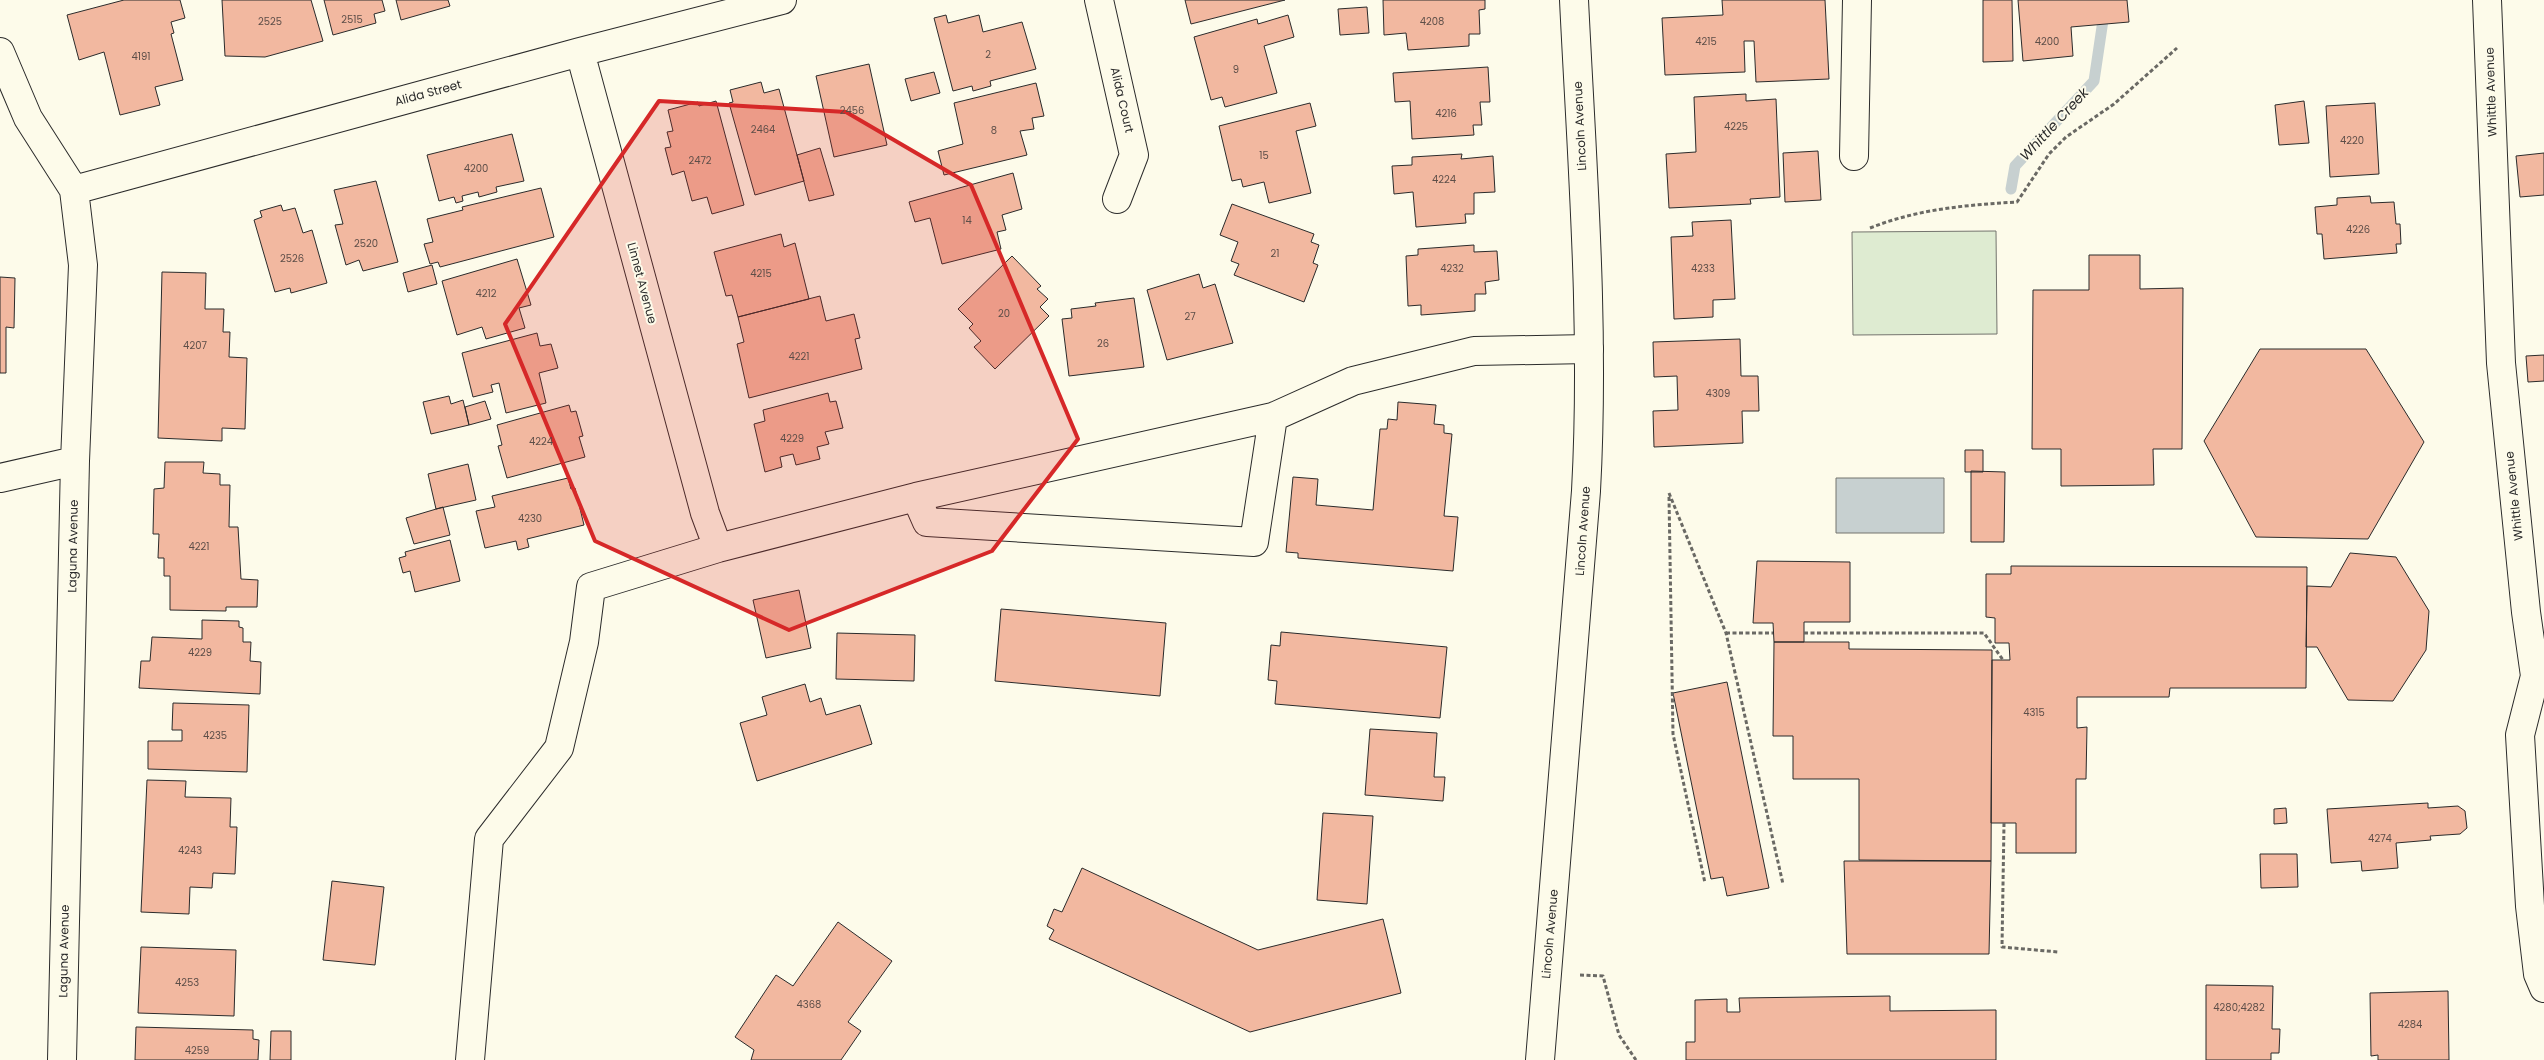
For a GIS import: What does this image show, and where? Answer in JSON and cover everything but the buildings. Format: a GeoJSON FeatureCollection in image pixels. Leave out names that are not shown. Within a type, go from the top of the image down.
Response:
{"type":"FeatureCollection","features":[{"type":"Feature","properties":{"kind":"street","name":"Alida Street"},"geometry":{"type":"LineString","coordinates":[[74,190],[580,52],[782,0]]}},
{"type":"Feature","properties":{"kind":"street","name":"Alida Court"},"geometry":{"type":"LineString","coordinates":[[1099,0],[1134,155],[1117,199]]}},
{"type":"Feature","properties":{"kind":"street","name":"Lincoln Avenue"},"geometry":{"type":"LineString","coordinates":[[1540,1060],[1590,423],[1590,349],[1574,0]]}},
{"type":"Feature","properties":{"kind":"street"},"geometry":{"type":"LineString","coordinates":[[1854,156],[1857,0]]}},
{"type":"Feature","properties":{"kind":"street","name":"Whittle Avenue"},"geometry":{"type":"LineString","coordinates":[[2487,0],[2500,363],[2526,612],[2540,673],[2520,735],[2530,906],[2538,974],[2544,988]]}},
{"type":"Feature","properties":{"kind":"street","name":"Laguna Avenue"},"geometry":{"type":"LineString","coordinates":[[0,52],[28,118],[74,190],[83,264],[75,461],[62,1060]]}},
{"type":"Feature","properties":{"kind":"street","name":"Linnet Avenue"},"geometry":{"type":"LineString","coordinates":[[580,52],[705,514],[718,548]]}},
{"type":"Feature","properties":{"kind":"street"},"geometry":{"type":"LineString","coordinates":[[470,1060],[489,839],[559,748],[584,642],[591,587],[718,548],[916,497],[1273,417],[1353,381],[1474,350],[1590,349]]}},
{"type":"Feature","properties":{"kind":"street"},"geometry":{"type":"LineString","coordinates":[[916,497],[927,522],[1254,542],[1273,417]]}},
{"type":"Feature","properties":{"kind":"street"},"geometry":{"type":"LineString","coordinates":[[0,478],[75,461]]}},
{"type":"Feature","properties":{"kind":"path"},"geometry":{"type":"LineString","coordinates":[[1870,228],[1898,217],[1922,211],[2017,202],[2049,154],[2066,137],[2114,104],[2177,48]]}},
{"type":"Feature","properties":{"kind":"path"},"geometry":{"type":"LineString","coordinates":[[1705,883],[1673,734],[1669,493],[1726,633],[1783,884]]}},
{"type":"Feature","properties":{"kind":"path"},"geometry":{"type":"LineString","coordinates":[[1726,633],[1773,633]]}},
{"type":"Feature","properties":{"kind":"path"},"geometry":{"type":"LineString","coordinates":[[1804,633],[1984,633],[2003,660]]}},
{"type":"Feature","properties":{"kind":"path"},"geometry":{"type":"LineString","coordinates":[[2004,823],[2002,946],[2058,952]]}},
{"type":"Feature","properties":{"kind":"path"},"geometry":{"type":"LineString","coordinates":[[1547,973],[1603,976],[1618,1035],[1636,1060]]}},
{"type":"Feature","properties":{"kind":"highlighted area"},"geometry":{"type":"Polygon","coordinates":[[[659,101],[846,112],[971,185],[1078,439],[992,551],[789,630],[595,541],[505,324],[659,101]]]}},
{"type":"Feature","properties":{"kind":"green space"},"geometry":{"type":"Polygon","coordinates":[[[1996,231],[1997,334],[1853,335],[1852,232],[1996,231]]]}},
{"type":"Feature","properties":{"kind":"shaded area"},"geometry":{"type":"Polygon","coordinates":[[[1836,478],[1944,478],[1944,533],[1836,533],[1836,478]]]}},
{"type":"Feature","properties":{"kind":"waterway","name":"Whittle Creek"},"geometry":{"type":"LineString","coordinates":[[2011,189],[2015,166],[2094,81],[2106,0]]}}]}
